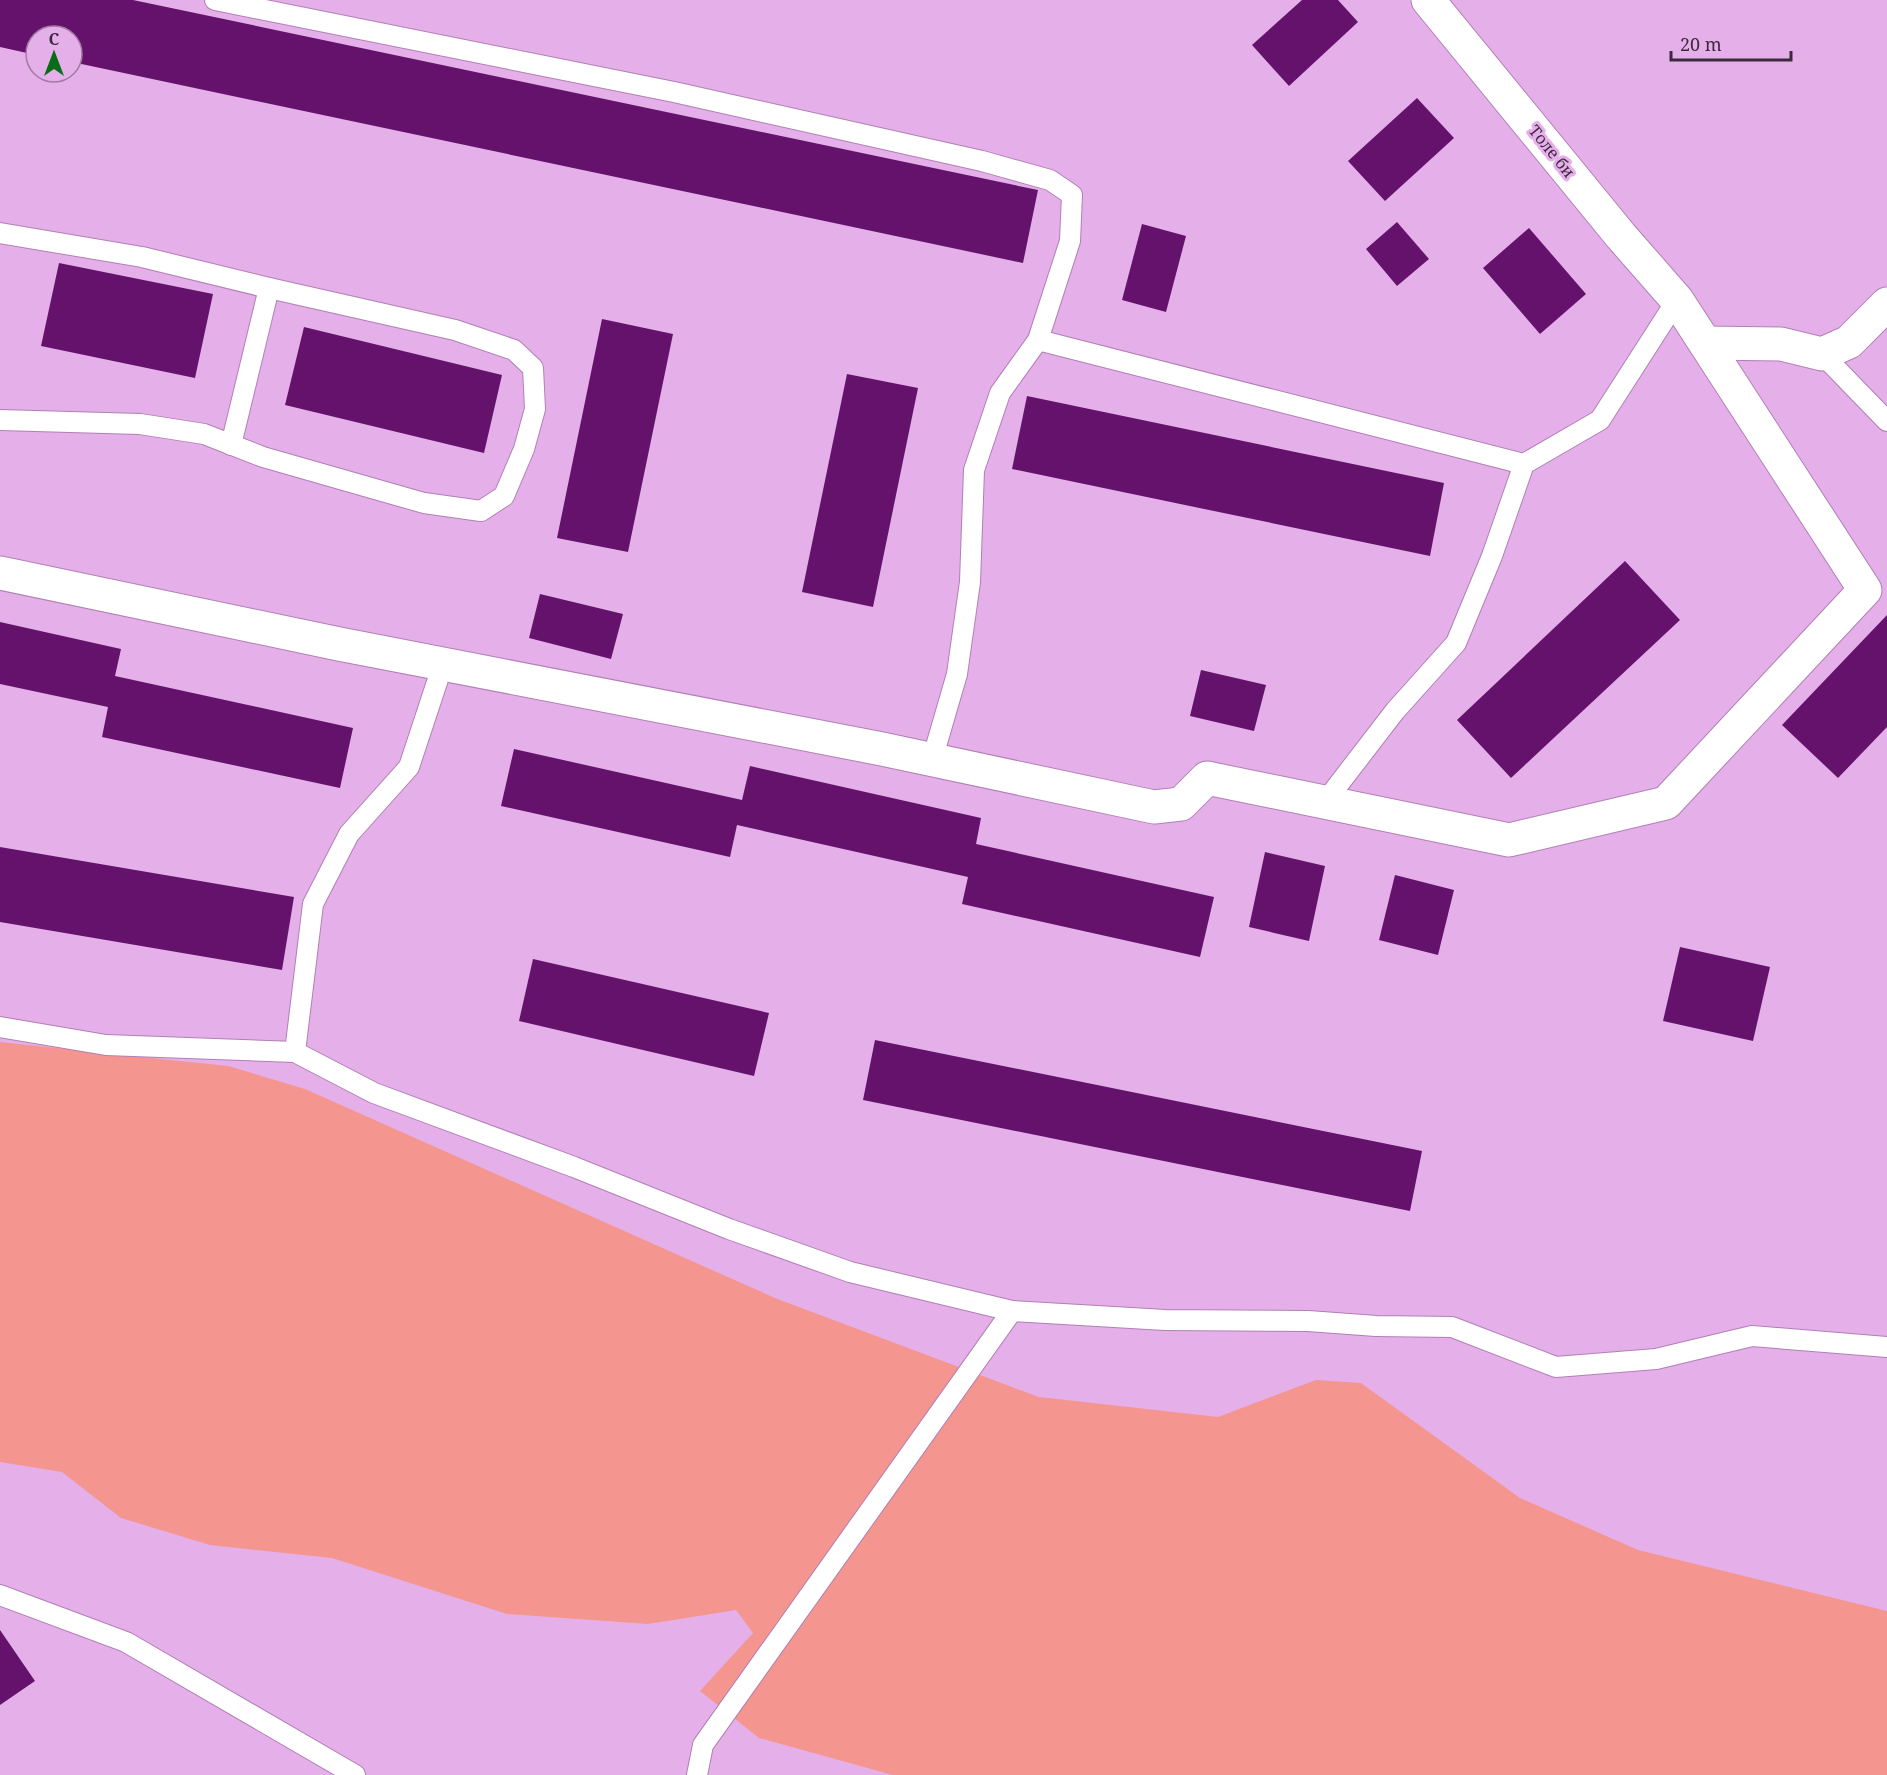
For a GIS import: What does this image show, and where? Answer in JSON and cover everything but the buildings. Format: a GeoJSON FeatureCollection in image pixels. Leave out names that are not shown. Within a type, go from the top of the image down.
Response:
{"type":"FeatureCollection","features":[{"type":"Feature","properties":{"kind":"street","name":"Толе би"},"geometry":{"type":"LineString","coordinates":[[1325,802],[1509,840],[1666,803],[1865,590],[1677,300],[1622,236],[1434,2]]}},
{"type":"Feature","properties":{"kind":"street"},"geometry":{"type":"LineString","coordinates":[[1705,343],[1781,344],[1822,354],[1850,342],[1887,304]]}},
{"type":"Feature","properties":{"kind":"street"},"geometry":{"type":"LineString","coordinates":[[0,573],[443,664],[932,760],[1154,807],[1181,804],[1207,778],[1325,802]]}},
{"type":"Feature","properties":{"kind":"lane"},"geometry":{"type":"LineString","coordinates":[[215,0],[674,92],[982,161],[1050,180],[1072,195],[1070,241],[1038,340],[1000,393],[974,470],[970,582],[957,674],[932,760]]}},
{"type":"Feature","properties":{"kind":"lane"},"geometry":{"type":"LineString","coordinates":[[0,233],[142,256],[269,288],[455,330],[514,350],[533,368],[535,410],[524,449],[504,496],[481,510],[424,503],[263,457],[204,434],[140,424],[0,420]]}},
{"type":"Feature","properties":{"kind":"lane"},"geometry":{"type":"LineString","coordinates":[[231,445],[269,288]]}},
{"type":"Feature","properties":{"kind":"lane"},"geometry":{"type":"LineString","coordinates":[[1325,802],[1395,711],[1456,643],[1492,556],[1524,464],[1600,420],[1677,300]]}},
{"type":"Feature","properties":{"kind":"lane"},"geometry":{"type":"LineString","coordinates":[[1038,340],[1524,464]]}},
{"type":"Feature","properties":{"kind":"lane"},"geometry":{"type":"LineString","coordinates":[[1822,354],[1887,421]]}},
{"type":"Feature","properties":{"kind":"lane"},"geometry":{"type":"LineString","coordinates":[[295,1052],[313,904],[349,834],[409,766],[443,664]]}},
{"type":"Feature","properties":{"kind":"lane"},"geometry":{"type":"LineString","coordinates":[[0,1027],[106,1045],[295,1052],[374,1093],[849,1272],[1012,1311],[1165,1320],[1308,1321],[1376,1326],[1452,1327],[1556,1367],[1656,1359],[1752,1336],[1887,1347]]}},
{"type":"Feature","properties":{"kind":"lane"},"geometry":{"type":"LineString","coordinates":[[697,1775],[703,1745],[1012,1311]]}},
{"type":"Feature","properties":{"kind":"lane"},"geometry":{"type":"LineString","coordinates":[[0,1595],[126,1641],[355,1775]]}},
{"type":"Feature","properties":{"kind":"shaded area"},"geometry":{"type":"Polygon","coordinates":[[[0,1042],[228,1066],[305,1089],[775,1298],[1039,1397],[1218,1417],[1316,1380],[1361,1383],[1520,1498],[1638,1550],[1887,1611],[1887,1775],[893,1775],[759,1738],[700,1691],[753,1633],[736,1610],[648,1624],[507,1614],[332,1558],[210,1545],[121,1518],[62,1472],[0,1462],[0,1042]]]}}]}
